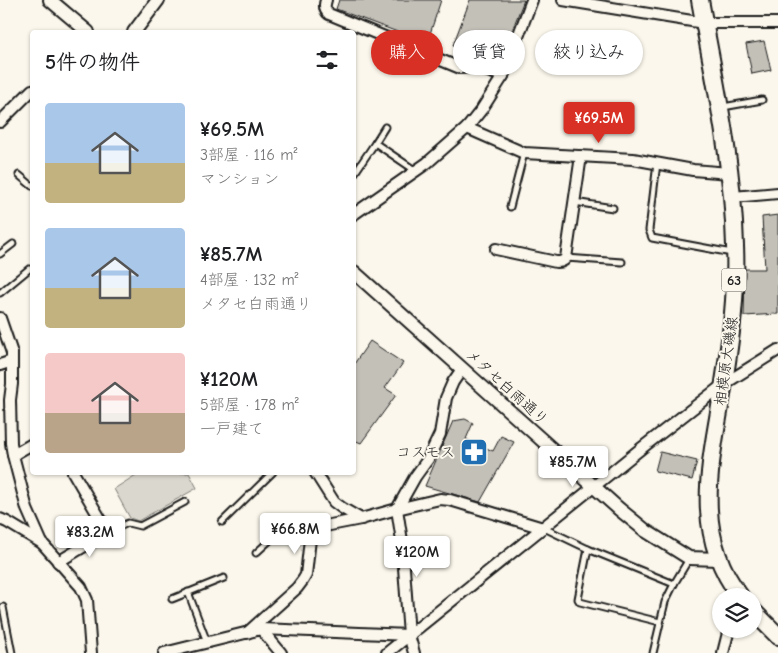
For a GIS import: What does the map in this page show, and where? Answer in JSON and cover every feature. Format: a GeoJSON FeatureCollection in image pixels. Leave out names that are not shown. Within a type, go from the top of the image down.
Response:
{"type":"FeatureCollection","features":[{"type":"Feature","properties":{"kind":"main road","name":"相模原大磯線"},"geometry":{"type":"LineString","coordinates":[[700,0],[733,197],[735,253],[734,311],[711,460],[708,496],[710,531],[719,560],[734,588]]}},
{"type":"Feature","properties":{"kind":"main road"},"geometry":{"type":"LineString","coordinates":[[762,620],[778,636]]}},
{"type":"Feature","properties":{"kind":"street"},"geometry":{"type":"LineString","coordinates":[[50,0],[86,30]]}},
{"type":"Feature","properties":{"kind":"street"},"geometry":{"type":"LineString","coordinates":[[136,30],[158,0]]}},
{"type":"Feature","properties":{"kind":"street"},"geometry":{"type":"LineString","coordinates":[[326,0],[324,5],[329,14],[460,68],[476,67],[502,76]]}},
{"type":"Feature","properties":{"kind":"street"},"geometry":{"type":"LineString","coordinates":[[356,213],[427,163],[467,128],[482,109],[502,76],[532,0]]}},
{"type":"Feature","properties":{"kind":"street"},"geometry":{"type":"LineString","coordinates":[[563,0],[704,23],[778,23]]}},
{"type":"Feature","properties":{"kind":"street"},"geometry":{"type":"LineString","coordinates":[[0,122],[30,92]]}},
{"type":"Feature","properties":{"kind":"street"},"geometry":{"type":"LineString","coordinates":[[467,128],[524,153],[633,159],[693,170],[729,173]]}},
{"type":"Feature","properties":{"kind":"street"},"geometry":{"type":"LineString","coordinates":[[496,249],[556,262],[562,262],[566,258],[581,156]]}},
{"type":"Feature","properties":{"kind":"street"},"geometry":{"type":"LineString","coordinates":[[733,197],[778,194]]}},
{"type":"Feature","properties":{"kind":"street","name":"メタセ白雨通り"},"geometry":{"type":"LineString","coordinates":[[356,274],[594,487],[646,531],[689,558],[719,560]]}},
{"type":"Feature","properties":{"kind":"street"},"geometry":{"type":"LineString","coordinates":[[0,318],[12,353],[11,443],[27,509],[42,543],[81,587],[88,600],[89,652]]}},
{"type":"Feature","properties":{"kind":"street"},"geometry":{"type":"LineString","coordinates":[[387,653],[724,384],[778,350]]}},
{"type":"Feature","properties":{"kind":"street"},"geometry":{"type":"LineString","coordinates":[[0,365],[12,361]]}},
{"type":"Feature","properties":{"kind":"street"},"geometry":{"type":"LineString","coordinates":[[414,653],[409,635],[402,541],[397,508],[428,460],[440,434],[446,398],[453,382],[462,369]]}},
{"type":"Feature","properties":{"kind":"street"},"geometry":{"type":"LineString","coordinates":[[13,455],[30,445]]}},
{"type":"Feature","properties":{"kind":"street"},"geometry":{"type":"LineString","coordinates":[[58,562],[108,532],[79,475]]}},
{"type":"Feature","properties":{"kind":"street"},"geometry":{"type":"LineString","coordinates":[[317,475],[334,502],[361,519]]}},
{"type":"Feature","properties":{"kind":"street"},"geometry":{"type":"LineString","coordinates":[[247,632],[297,588],[303,580],[306,575],[312,533],[325,526],[440,499],[450,500],[543,528]]}},
{"type":"Feature","properties":{"kind":"street"},"geometry":{"type":"LineString","coordinates":[[0,519],[42,543]]}},
{"type":"Feature","properties":{"kind":"street"},"geometry":{"type":"LineString","coordinates":[[165,653],[261,629],[409,635]]}},
{"type":"Feature","properties":{"kind":"street"},"geometry":{"type":"LineString","coordinates":[[261,629],[281,653]]}},
{"type":"Feature","properties":{"kind":"street"},"geometry":{"type":"LineString","coordinates":[[723,653],[727,638]]}},
{"type":"Feature","properties":{"kind":"lane"},"geometry":{"type":"LineString","coordinates":[[719,108],[762,100]]}},
{"type":"Feature","properties":{"kind":"lane"},"geometry":{"type":"LineString","coordinates":[[356,171],[385,127]]}},
{"type":"Feature","properties":{"kind":"lane"},"geometry":{"type":"LineString","coordinates":[[375,143],[416,171]]}},
{"type":"Feature","properties":{"kind":"lane"},"geometry":{"type":"LineString","coordinates":[[510,207],[524,153]]}},
{"type":"Feature","properties":{"kind":"lane"},"geometry":{"type":"LineString","coordinates":[[657,163],[649,230],[652,238],[735,253]]}},
{"type":"Feature","properties":{"kind":"lane"},"geometry":{"type":"LineString","coordinates":[[20,175],[30,182]]}},
{"type":"Feature","properties":{"kind":"lane"},"geometry":{"type":"LineString","coordinates":[[574,202],[614,208]]}},
{"type":"Feature","properties":{"kind":"lane"},"geometry":{"type":"LineString","coordinates":[[0,254],[13,244]]}},
{"type":"Feature","properties":{"kind":"lane"},"geometry":{"type":"LineString","coordinates":[[566,258],[622,262]]}},
{"type":"Feature","properties":{"kind":"lane"},"geometry":{"type":"LineString","coordinates":[[0,293],[29,269]]}},
{"type":"Feature","properties":{"kind":"lane"},"geometry":{"type":"LineString","coordinates":[[222,522],[270,475]]}},
{"type":"Feature","properties":{"kind":"lane"},"geometry":{"type":"LineString","coordinates":[[108,532],[128,523],[140,526],[185,502]]}},
{"type":"Feature","properties":{"kind":"lane"},"geometry":{"type":"LineString","coordinates":[[256,553],[292,520],[297,521],[312,533]]}},
{"type":"Feature","properties":{"kind":"lane"},"geometry":{"type":"LineString","coordinates":[[543,528],[674,584]]}},
{"type":"Feature","properties":{"kind":"lane"},"geometry":{"type":"LineString","coordinates":[[588,548],[579,601],[660,622]]}},
{"type":"Feature","properties":{"kind":"lane"},"geometry":{"type":"LineString","coordinates":[[653,653],[665,602],[689,558]]}},
{"type":"Feature","properties":{"kind":"lane"},"geometry":{"type":"LineString","coordinates":[[172,599],[224,578]]}},
{"type":"Feature","properties":{"kind":"lane"},"geometry":{"type":"LineString","coordinates":[[188,592],[207,642]]}},
{"type":"Feature","properties":{"kind":"lane"},"geometry":{"type":"LineString","coordinates":[[3,607],[12,653]]}},
{"type":"Feature","properties":{"kind":"shaded area"},"geometry":{"type":"Polygon","coordinates":[[[136,475],[190,475],[197,488],[138,521],[130,518],[114,489],[136,475]]]}},
{"type":"Feature","properties":{"kind":"building"},"geometry":{"type":"Polygon","coordinates":[[[339,0],[441,0],[431,30],[392,30],[336,9],[339,0]]]}},
{"type":"Feature","properties":{"kind":"building"},"geometry":{"type":"Polygon","coordinates":[[[470,0],[524,0],[512,30],[459,30],[470,0]]]}},
{"type":"Feature","properties":{"kind":"building"},"geometry":{"type":"Polygon","coordinates":[[[764,41],[771,70],[752,74],[746,44],[764,41]]]}},
{"type":"Feature","properties":{"kind":"building"},"geometry":{"type":"Polygon","coordinates":[[[778,215],[778,314],[744,316],[745,269],[765,269],[762,217],[778,215]]]}},
{"type":"Feature","properties":{"kind":"building"},"geometry":{"type":"Polygon","coordinates":[[[370,341],[403,363],[385,388],[396,395],[361,443],[356,441],[356,361],[370,341]]]}},
{"type":"Feature","properties":{"kind":"building"},"geometry":{"type":"Polygon","coordinates":[[[465,419],[473,423],[466,439],[493,451],[501,436],[514,442],[480,502],[425,486],[453,421],[465,419]]]}},
{"type":"Feature","properties":{"kind":"building"},"geometry":{"type":"Polygon","coordinates":[[[660,452],[697,461],[692,480],[655,471],[660,452]]]}},
{"type":"Feature","properties":{"kind":"place","name":"コスモス"},"geometry":{"type":"Point","coordinates":[474,452]}}]}
